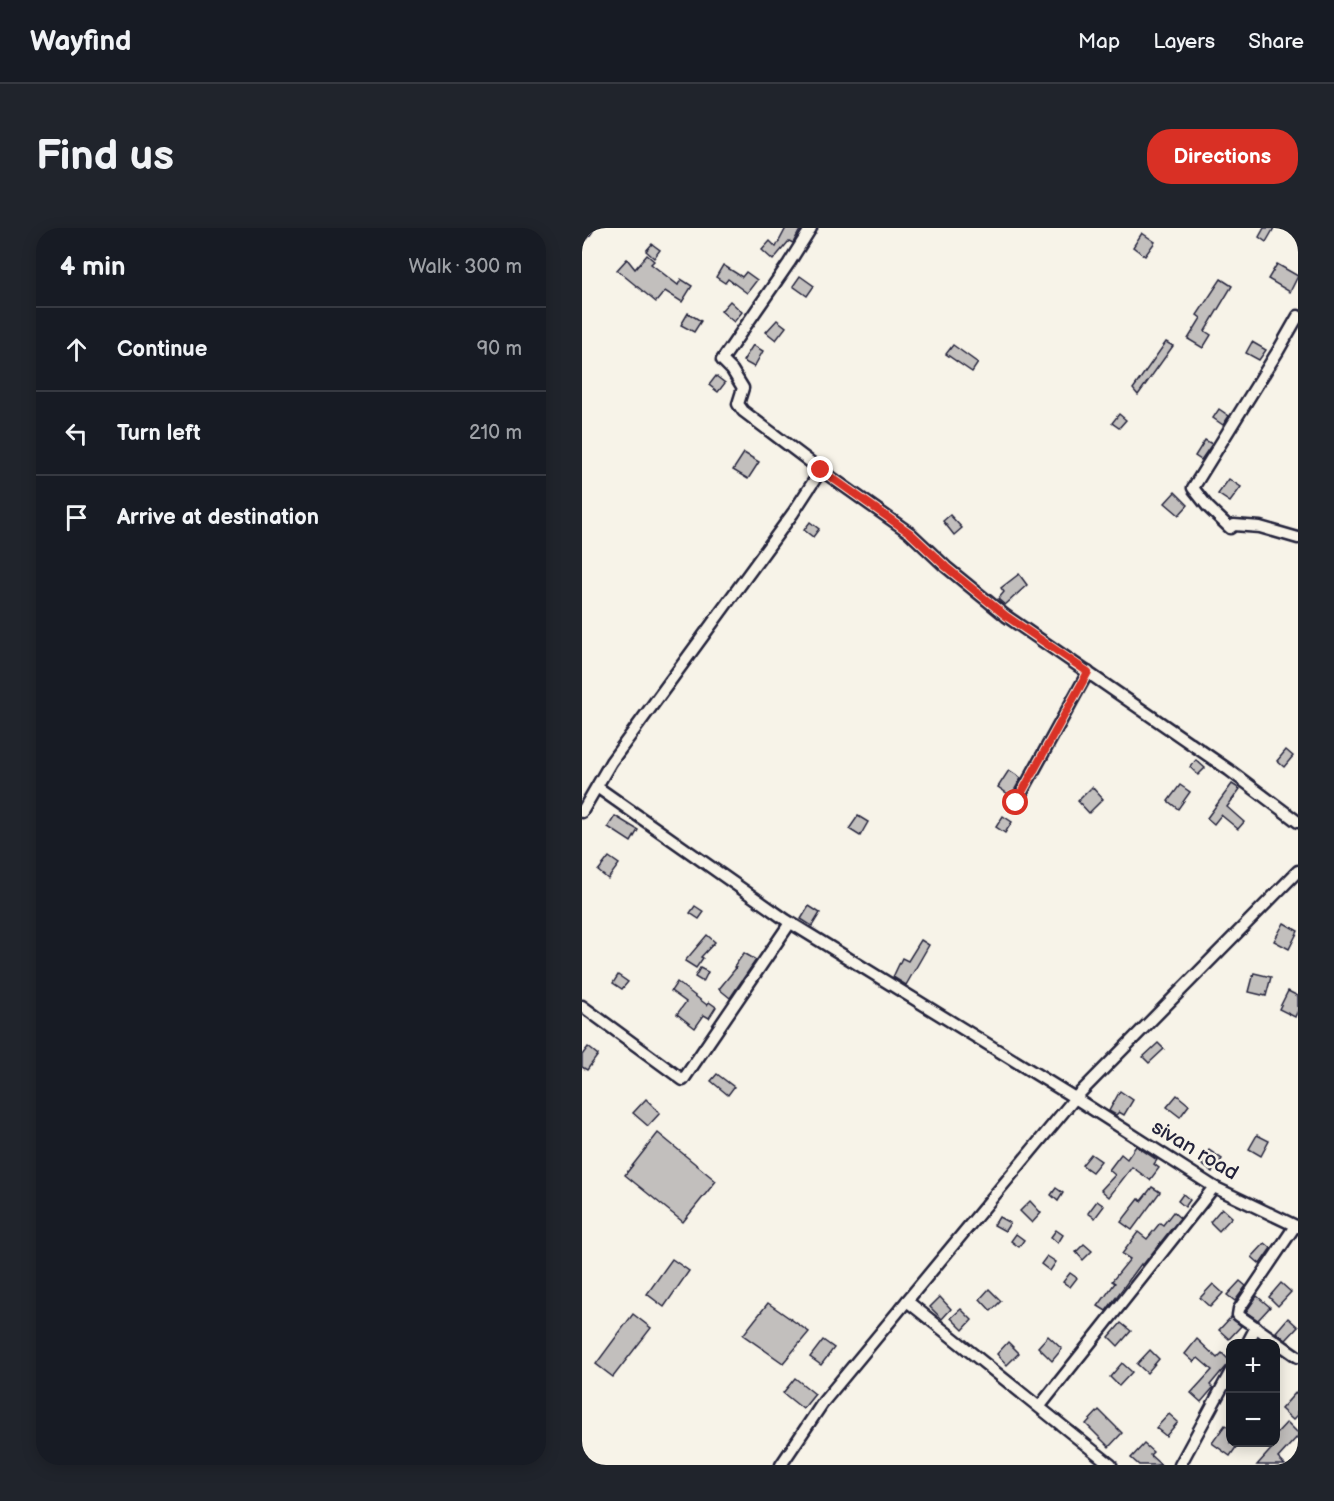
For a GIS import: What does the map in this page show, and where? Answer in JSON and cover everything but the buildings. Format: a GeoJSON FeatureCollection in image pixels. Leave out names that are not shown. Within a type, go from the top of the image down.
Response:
{"type":"FeatureCollection","features":[{"type":"Feature","properties":{"kind":"street"},"geometry":{"type":"LineString","coordinates":[[582,235],[587,228]]}},
{"type":"Feature","properties":{"kind":"street"},"geometry":{"type":"LineString","coordinates":[[811,228],[722,360],[732,370],[743,388],[738,404],[743,411],[910,533],[946,567],[1006,616],[1229,770],[1298,822]]}},
{"type":"Feature","properties":{"kind":"street"},"geometry":{"type":"LineString","coordinates":[[1298,316],[1192,488],[1230,528],[1234,525],[1260,527],[1298,538]]}},
{"type":"Feature","properties":{"kind":"street"},"geometry":{"type":"LineString","coordinates":[[582,812],[611,762],[793,513],[821,470]]}},
{"type":"Feature","properties":{"kind":"street"},"geometry":{"type":"LineString","coordinates":[[1016,803],[1088,672]]}},
{"type":"Feature","properties":{"kind":"street","name":"sivan road"},"geometry":{"type":"LineString","coordinates":[[597,787],[790,922],[1075,1098],[1214,1187],[1296,1226]]}},
{"type":"Feature","properties":{"kind":"street"},"geometry":{"type":"LineString","coordinates":[[781,1465],[824,1401],[1075,1098],[1298,871]]}},
{"type":"Feature","properties":{"kind":"street"},"geometry":{"type":"LineString","coordinates":[[582,1006],[683,1080],[790,922]]}},
{"type":"Feature","properties":{"kind":"street"},"geometry":{"type":"LineString","coordinates":[[1040,1406],[1214,1187]]}},
{"type":"Feature","properties":{"kind":"street"},"geometry":{"type":"LineString","coordinates":[[1296,1226],[1239,1310],[1238,1315],[1298,1357]]}},
{"type":"Feature","properties":{"kind":"street"},"geometry":{"type":"LineString","coordinates":[[907,1301],[1111,1465]]}},
{"type":"Feature","properties":{"kind":"street"},"geometry":{"type":"LineString","coordinates":[[1249,1339],[1256,1327]]}},
{"type":"Feature","properties":{"kind":"street"},"geometry":{"type":"LineString","coordinates":[[1180,1465],[1226,1380]]}},
{"type":"Feature","properties":{"kind":"route"},"geometry":{"type":"LineString","coordinates":[[821,470],[910,533],[946,567],[1006,616],[1088,672],[1016,803]]}}]}
